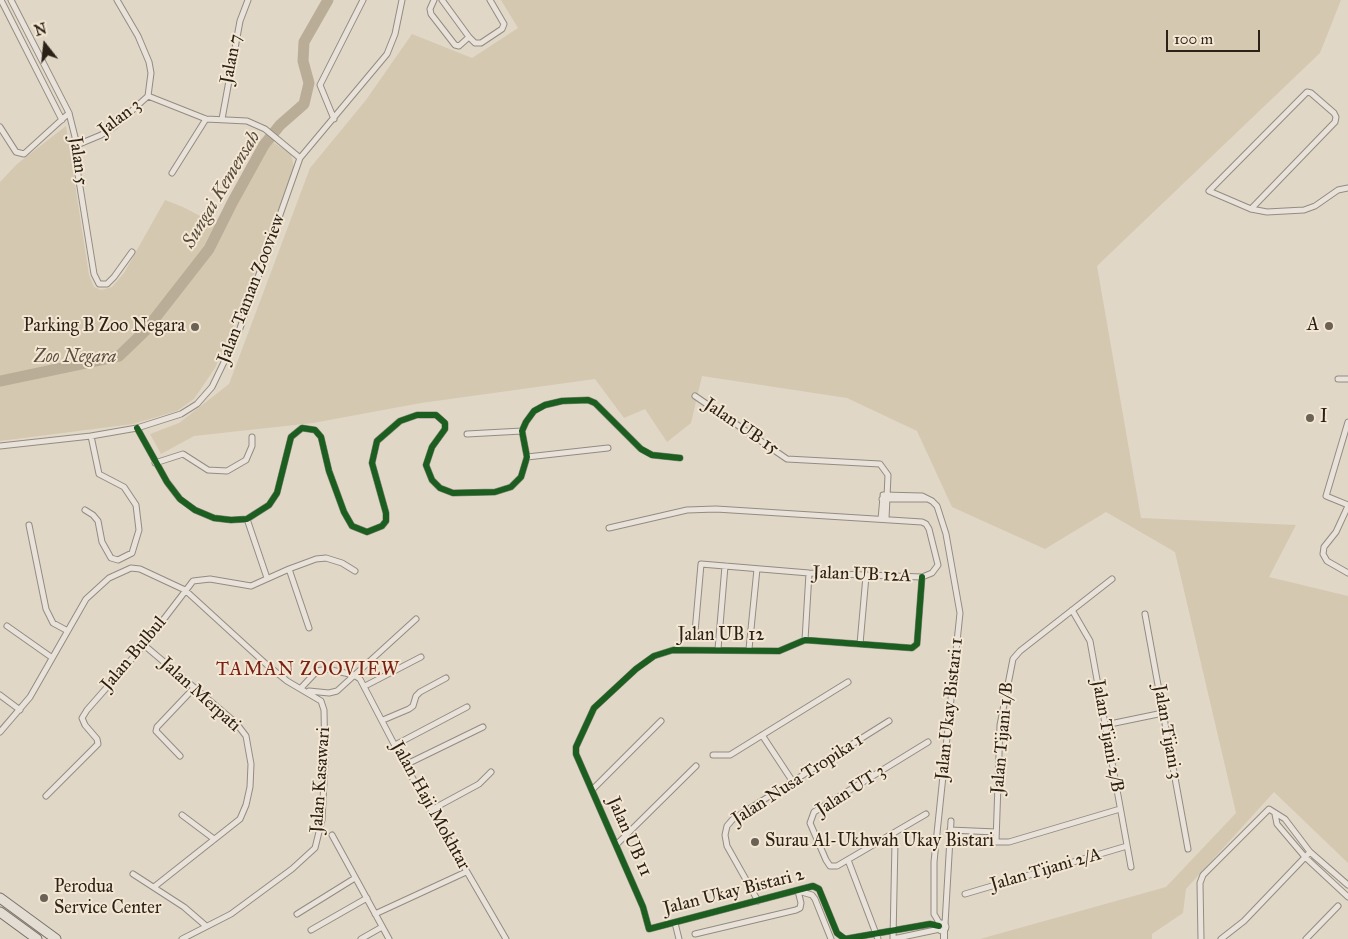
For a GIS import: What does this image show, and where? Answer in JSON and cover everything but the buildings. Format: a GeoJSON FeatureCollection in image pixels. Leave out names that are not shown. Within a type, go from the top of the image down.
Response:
{"type":"FeatureCollection","features":[{"type":"Feature","properties":{"kind":"highway"},"geometry":{"type":"LineString","coordinates":[[0,898],[56,939]]}},
{"type":"Feature","properties":{"kind":"highway"},"geometry":{"type":"LineString","coordinates":[[0,912],[37,939]]}},
{"type":"Feature","properties":{"kind":"street","name":"Jalan 5"},"geometry":{"type":"LineString","coordinates":[[1,0],[62,120]]}},
{"type":"Feature","properties":{"kind":"street","name":"Jalan 5"},"geometry":{"type":"LineString","coordinates":[[11,0],[69,113],[78,145],[76,162],[94,274],[99,284],[103,286],[114,278],[132,252]]}},
{"type":"Feature","properties":{"kind":"street","name":"Jalan 3"},"geometry":{"type":"LineString","coordinates":[[78,145],[101,135],[115,126],[148,96],[149,62],[138,36],[117,0]]}},
{"type":"Feature","properties":{"kind":"street","name":"Jalan 7"},"geometry":{"type":"LineString","coordinates":[[222,119],[240,20],[248,0]]}},
{"type":"Feature","properties":{"kind":"street"},"geometry":{"type":"LineString","coordinates":[[334,119],[320,85],[363,0]]}},
{"type":"Feature","properties":{"kind":"street","name":"Jalan Taman Zooview"},"geometry":{"type":"LineString","coordinates":[[0,446],[91,436],[137,428],[181,414],[197,404],[212,387],[239,331],[300,158],[387,54],[396,34],[402,0]]}},
{"type":"Feature","properties":{"kind":"street"},"geometry":{"type":"LineString","coordinates":[[434,0],[430,10],[431,14],[455,45],[460,46],[469,37]]}},
{"type":"Feature","properties":{"kind":"street"},"geometry":{"type":"LineString","coordinates":[[442,0],[475,43],[481,43],[502,29],[504,24],[503,18],[490,0]]}},
{"type":"Feature","properties":{"kind":"street"},"geometry":{"type":"LineString","coordinates":[[1251,209],[1335,122],[1336,117],[1334,113],[1311,93],[1307,92],[1209,191],[1251,209],[1267,212],[1304,210],[1314,206],[1338,190],[1348,188]]}},
{"type":"Feature","properties":{"kind":"street"},"geometry":{"type":"LineString","coordinates":[[148,96],[206,119],[247,121],[265,129],[282,140],[300,158]]}},
{"type":"Feature","properties":{"kind":"street"},"geometry":{"type":"LineString","coordinates":[[0,127],[2,135],[16,152],[24,154],[69,113]]}},
{"type":"Feature","properties":{"kind":"street"},"geometry":{"type":"LineString","coordinates":[[172,173],[206,119]]}},
{"type":"Feature","properties":{"kind":"street"},"geometry":{"type":"LineString","coordinates":[[1338,379],[1348,378]]}},
{"type":"Feature","properties":{"kind":"street","name":"Jalan UB 15"},"geometry":{"type":"LineString","coordinates":[[695,396],[787,458],[880,464],[888,475],[883,519]]}},
{"type":"Feature","properties":{"kind":"street"},"geometry":{"type":"LineString","coordinates":[[137,428],[155,463],[180,499],[195,510],[214,518],[230,520],[247,519],[269,505],[277,493],[291,438],[302,428],[315,430],[319,433],[344,512],[352,526],[367,532],[382,526],[386,513],[372,463],[377,441],[400,421],[416,415],[436,415],[441,418],[445,429],[432,447],[426,465],[432,480],[440,488],[454,493],[496,492],[511,487],[521,477],[527,457],[522,431],[534,411],[545,405],[576,399],[595,403],[642,449],[658,456],[680,458]]}},
{"type":"Feature","properties":{"kind":"street"},"geometry":{"type":"LineString","coordinates":[[1348,422],[1326,496],[1348,506],[1336,532],[1324,547],[1323,554],[1327,561],[1348,573]]}},
{"type":"Feature","properties":{"kind":"street"},"geometry":{"type":"LineString","coordinates":[[467,434],[522,431]]}},
{"type":"Feature","properties":{"kind":"street"},"geometry":{"type":"LineString","coordinates":[[85,510],[94,514],[98,521],[102,542],[111,558],[118,560],[132,553],[139,530],[136,505],[124,487],[99,474],[91,436]]}},
{"type":"Feature","properties":{"kind":"street"},"geometry":{"type":"LineString","coordinates":[[155,463],[183,454],[208,470],[227,471],[246,460],[252,446],[252,437]]}},
{"type":"Feature","properties":{"kind":"street"},"geometry":{"type":"LineString","coordinates":[[527,457],[608,448]]}},
{"type":"Feature","properties":{"kind":"street","name":"Jalan Ukay Bistari 1"},"geometry":{"type":"LineString","coordinates":[[885,497],[922,496],[937,506],[944,529],[960,613],[934,862],[934,914],[942,927]]}},
{"type":"Feature","properties":{"kind":"street","name":"Jalan UB 12A"},"geometry":{"type":"LineString","coordinates":[[608,528],[687,510],[762,510],[926,524],[938,565],[932,573],[922,577],[810,573],[702,564],[695,632]]}},
{"type":"Feature","properties":{"kind":"street"},"geometry":{"type":"LineString","coordinates":[[247,519],[267,578]]}},
{"type":"Feature","properties":{"kind":"street"},"geometry":{"type":"LineString","coordinates":[[29,525],[49,618],[66,630]]}},
{"type":"Feature","properties":{"kind":"street"},"geometry":{"type":"LineString","coordinates":[[185,590],[193,581],[200,579],[251,586],[316,559],[326,558],[342,563],[356,571]]}},
{"type":"Feature","properties":{"kind":"street"},"geometry":{"type":"LineString","coordinates":[[718,649],[725,566]]}},
{"type":"Feature","properties":{"kind":"street","name":"Jalan Kasawari"},"geometry":{"type":"LineString","coordinates":[[0,732],[20,710],[86,599],[99,586],[119,572],[131,568],[140,569],[185,590],[286,681],[321,701],[324,710],[325,762],[320,834],[315,848],[292,869],[231,914],[182,939]]}},
{"type":"Feature","properties":{"kind":"street"},"geometry":{"type":"LineString","coordinates":[[749,649],[757,569]]}},
{"type":"Feature","properties":{"kind":"street"},"geometry":{"type":"LineString","coordinates":[[289,570],[308,628]]}},
{"type":"Feature","properties":{"kind":"street"},"geometry":{"type":"LineString","coordinates":[[805,640],[810,573]]}},
{"type":"Feature","properties":{"kind":"street"},"geometry":{"type":"LineString","coordinates":[[860,644],[866,576]]}},
{"type":"Feature","properties":{"kind":"street","name":"Jalan UB 12"},"geometry":{"type":"LineString","coordinates":[[576,754],[576,747],[590,714],[636,670],[654,656],[673,650],[779,650],[805,640],[915,647],[922,577]]}},
{"type":"Feature","properties":{"kind":"street","name":"Jalan Tijani 1/B"},"geometry":{"type":"LineString","coordinates":[[996,842],[1000,725],[1012,659],[1020,650],[1112,579]]}},
{"type":"Feature","properties":{"kind":"street","name":"Jalan Bulbul"},"geometry":{"type":"LineString","coordinates":[[46,796],[98,744],[98,739],[85,725],[82,718],[144,645],[185,590]]}},
{"type":"Feature","properties":{"kind":"street","name":"Jalan Tijani 2/B"},"geometry":{"type":"LineString","coordinates":[[1072,610],[1090,641],[1131,867]]}},
{"type":"Feature","properties":{"kind":"street","name":"Jalan Tijani 3"},"geometry":{"type":"LineString","coordinates":[[1145,614],[1188,849]]}},
{"type":"Feature","properties":{"kind":"street"},"geometry":{"type":"LineString","coordinates":[[303,689],[333,692],[416,619]]}},
{"type":"Feature","properties":{"kind":"street"},"geometry":{"type":"LineString","coordinates":[[7,626],[51,657]]}},
{"type":"Feature","properties":{"kind":"street","name":"Jalan Merpati"},"geometry":{"type":"LineString","coordinates":[[144,645],[236,723],[246,736],[249,747],[250,787],[246,806],[240,819],[154,887]]}},
{"type":"Feature","properties":{"kind":"street"},"geometry":{"type":"LineString","coordinates":[[365,686],[421,657]]}},
{"type":"Feature","properties":{"kind":"street"},"geometry":{"type":"LineString","coordinates":[[303,689],[317,671],[327,668],[354,675]]}},
{"type":"Feature","properties":{"kind":"street","name":"Jalan Haji Mokhtar"},"geometry":{"type":"LineString","coordinates":[[354,675],[365,686],[405,765],[506,939]]}},
{"type":"Feature","properties":{"kind":"street"},"geometry":{"type":"LineString","coordinates":[[383,720],[409,709],[413,706],[416,696],[420,692],[446,678]]}},
{"type":"Feature","properties":{"kind":"street"},"geometry":{"type":"LineString","coordinates":[[713,755],[730,755],[848,682]]}},
{"type":"Feature","properties":{"kind":"street"},"geometry":{"type":"LineString","coordinates":[[180,756],[156,731],[157,727],[194,688]]}},
{"type":"Feature","properties":{"kind":"street"},"geometry":{"type":"LineString","coordinates":[[0,694],[20,710]]}},
{"type":"Feature","properties":{"kind":"street"},"geometry":{"type":"LineString","coordinates":[[395,745],[467,707]]}},
{"type":"Feature","properties":{"kind":"street"},"geometry":{"type":"LineString","coordinates":[[1104,725],[1163,713]]}},
{"type":"Feature","properties":{"kind":"street"},"geometry":{"type":"LineString","coordinates":[[592,790],[662,721]]}},
{"type":"Feature","properties":{"kind":"street","name":"Jalan Nusa Tropika 1"},"geometry":{"type":"LineString","coordinates":[[758,901],[728,846],[725,835],[727,826],[733,819],[889,721]]}},
{"type":"Feature","properties":{"kind":"street"},"geometry":{"type":"LineString","coordinates":[[405,765],[483,727]]}},
{"type":"Feature","properties":{"kind":"street"},"geometry":{"type":"LineString","coordinates":[[762,735],[792,782]]}},
{"type":"Feature","properties":{"kind":"street","name":"Jalan UT 3"},"geometry":{"type":"LineString","coordinates":[[926,814],[838,866],[830,866],[826,860],[810,823],[814,812],[928,742]]}},
{"type":"Feature","properties":{"kind":"street","name":"Jalan UB 11"},"geometry":{"type":"LineString","coordinates":[[576,754],[643,907],[649,929],[654,928]]}},
{"type":"Feature","properties":{"kind":"street"},"geometry":{"type":"LineString","coordinates":[[616,845],[696,766]]}},
{"type":"Feature","properties":{"kind":"street"},"geometry":{"type":"LineString","coordinates":[[432,810],[479,784],[491,772]]}},
{"type":"Feature","properties":{"kind":"street"},"geometry":{"type":"LineString","coordinates":[[1201,939],[1200,883],[1203,875],[1266,810],[1269,809],[1284,819],[1310,852],[1348,885]]}},
{"type":"Feature","properties":{"kind":"street"},"geometry":{"type":"LineString","coordinates":[[950,842],[1009,842],[1120,810]]}},
{"type":"Feature","properties":{"kind":"street"},"geometry":{"type":"LineString","coordinates":[[1275,814],[1277,824],[1305,857],[1348,897]]}},
{"type":"Feature","properties":{"kind":"street"},"geometry":{"type":"LineString","coordinates":[[182,815],[214,839]]}},
{"type":"Feature","properties":{"kind":"street","name":"Jalan Ukay Bistari 1"},"geometry":{"type":"LineString","coordinates":[[943,939],[942,927],[951,821]]}},
{"type":"Feature","properties":{"kind":"street"},"geometry":{"type":"LineString","coordinates":[[950,830],[996,832]]}},
{"type":"Feature","properties":{"kind":"street"},"geometry":{"type":"LineString","coordinates":[[974,831],[974,842]]}},
{"type":"Feature","properties":{"kind":"street"},"geometry":{"type":"LineString","coordinates":[[893,834],[895,842],[893,939],[942,927]]}},
{"type":"Feature","properties":{"kind":"street"},"geometry":{"type":"LineString","coordinates":[[332,835],[389,939]]}},
{"type":"Feature","properties":{"kind":"street","name":"Jalan Tijani 2/A"},"geometry":{"type":"LineString","coordinates":[[965,894],[1127,846]]}},
{"type":"Feature","properties":{"kind":"street"},"geometry":{"type":"LineString","coordinates":[[1221,939],[1244,921],[1310,852]]}},
{"type":"Feature","properties":{"kind":"street"},"geometry":{"type":"LineString","coordinates":[[848,860],[877,936]]}},
{"type":"Feature","properties":{"kind":"street"},"geometry":{"type":"LineString","coordinates":[[376,914],[466,872]]}},
{"type":"Feature","properties":{"kind":"street"},"geometry":{"type":"LineString","coordinates":[[133,874],[154,887],[206,926]]}},
{"type":"Feature","properties":{"kind":"street"},"geometry":{"type":"LineString","coordinates":[[297,914],[355,878]]}},
{"type":"Feature","properties":{"kind":"street","name":"Jalan Ukay Bistari 2"},"geometry":{"type":"LineString","coordinates":[[654,928],[813,886],[819,889],[837,933],[845,939],[877,936],[930,924],[942,927]]}},
{"type":"Feature","properties":{"kind":"street"},"geometry":{"type":"LineString","coordinates":[[695,934],[796,910],[800,908],[801,903],[798,891],[812,895],[815,899],[832,939]]}},
{"type":"Feature","properties":{"kind":"street"},"geometry":{"type":"LineString","coordinates":[[311,930],[367,898]]}},
{"type":"Feature","properties":{"kind":"street"},"geometry":{"type":"LineString","coordinates":[[1306,939],[1338,906]]}},
{"type":"Feature","properties":{"kind":"street"},"geometry":{"type":"LineString","coordinates":[[675,923],[679,939]]}},
{"type":"Feature","properties":{"kind":"street"},"geometry":{"type":"LineString","coordinates":[[361,939],[382,927]]}},
{"type":"Feature","properties":{"kind":"green space"},"geometry":{"type":"Polygon","coordinates":[[[501,0],[1341,0],[1320,53],[1097,266],[1141,518],[1296,525],[1269,577],[1348,596],[1348,863],[1274,792],[1186,889],[1183,913],[1152,934],[1152,939],[980,939],[1166,887],[1236,813],[1175,552],[1106,512],[1045,549],[952,507],[917,431],[847,398],[702,376],[691,423],[667,442],[645,409],[624,418],[595,379],[421,403],[313,423],[194,436],[161,454],[150,434],[179,423],[229,384],[310,168],[366,100],[412,34],[472,58],[518,28],[501,0]]]}},
{"type":"Feature","properties":{"kind":"green space","name":"Zoo Negara"},"geometry":{"type":"Polygon","coordinates":[[[66,126],[89,275],[94,287],[101,290],[112,287],[124,273],[165,200],[183,207],[223,228],[250,168],[267,138],[291,154],[294,168],[246,296],[215,368],[194,399],[177,411],[133,424],[0,441],[0,182],[17,164],[66,126]]]}},
{"type":"Feature","properties":{"kind":"waterway","name":"Sungai Kemensah"},"geometry":{"type":"LineString","coordinates":[[0,381],[119,356],[145,331],[209,249],[264,145],[280,125],[304,104],[309,83],[303,61],[304,42],[328,0]]}},
{"type":"Feature","properties":{"kind":"cycle path"},"geometry":{"type":"LineString","coordinates":[[137,428],[167,482],[180,499],[195,510],[214,518],[231,520],[247,519],[269,505],[277,493],[291,437],[302,428],[315,430],[321,437],[329,471],[344,512],[352,526],[367,532],[382,526],[386,521],[386,513],[372,463],[377,441],[400,421],[417,415],[436,415],[445,423],[445,429],[432,447],[426,465],[432,480],[440,488],[453,493],[495,492],[511,487],[521,477],[527,457],[522,431],[526,422],[534,411],[545,405],[562,401],[588,400],[595,403],[641,449],[652,455],[680,458]]}},
{"type":"Feature","properties":{"kind":"cycle path"},"geometry":{"type":"LineString","coordinates":[[922,577],[917,644],[912,648],[805,640],[779,651],[673,650],[654,656],[636,669],[594,708],[576,747],[576,754],[643,907],[649,929],[813,886],[819,889],[837,933],[845,939],[930,924],[939,926]]}},
{"type":"Feature","properties":{"kind":"place","name":"A"},"geometry":{"type":"Point","coordinates":[1329,326]}},
{"type":"Feature","properties":{"kind":"place","name":"Parking B Zoo Negara"},"geometry":{"type":"Point","coordinates":[195,327]}},
{"type":"Feature","properties":{"kind":"place","name":"I"},"geometry":{"type":"Point","coordinates":[1310,418]}},
{"type":"Feature","properties":{"kind":"place","name":"Surau Al-Ukhwah Ukay Bistari"},"geometry":{"type":"Point","coordinates":[755,842]}},
{"type":"Feature","properties":{"kind":"place","name":"Perodua Service Center"},"geometry":{"type":"Point","coordinates":[44,898]}},
{"type":"Feature","properties":{"kind":"district","name":"TAMAN ZOOVIEW"},"geometry":{"type":"Point","coordinates":[308,670]}}]}
